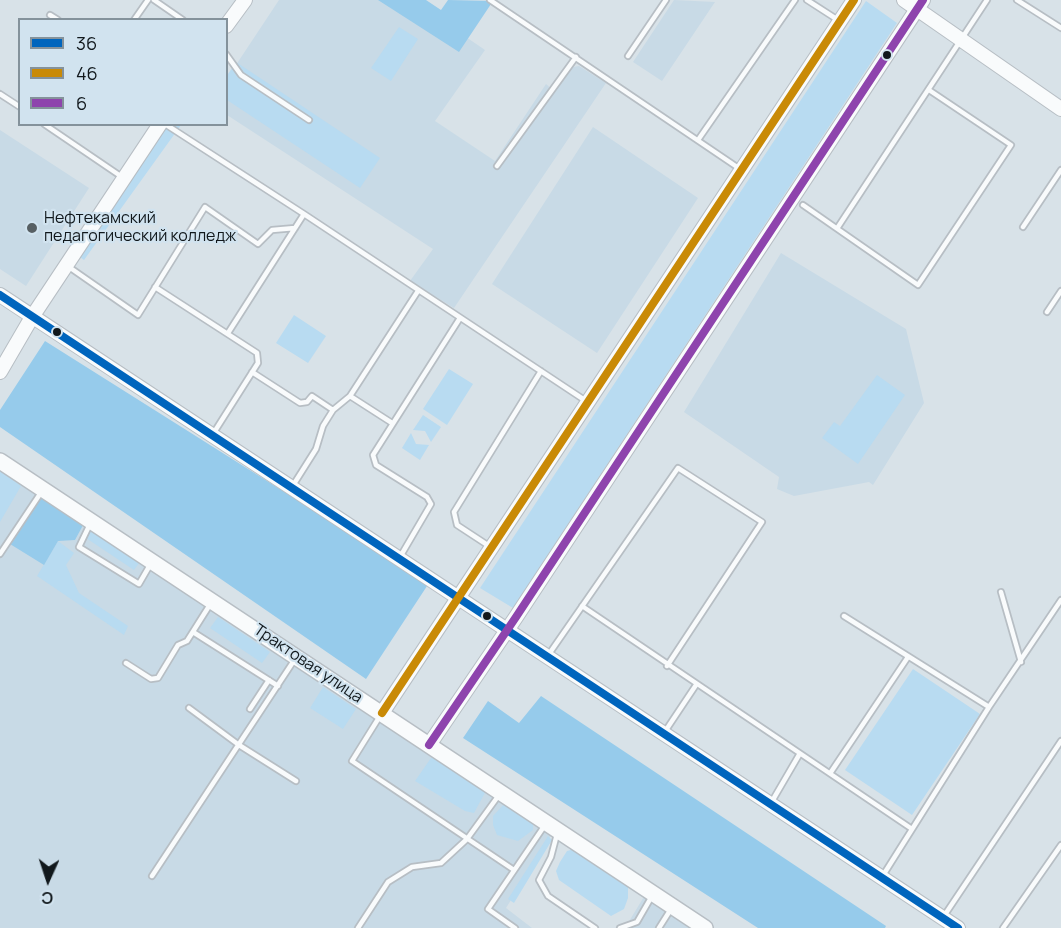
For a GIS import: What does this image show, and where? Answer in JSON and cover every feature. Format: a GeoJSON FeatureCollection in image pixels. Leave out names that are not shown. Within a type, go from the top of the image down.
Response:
{"type":"FeatureCollection","features":[{"type":"Feature","properties":{"kind":"main road"},"geometry":{"type":"LineString","coordinates":[[228,23],[245,0]]}},
{"type":"Feature","properties":{"kind":"main road"},"geometry":{"type":"LineString","coordinates":[[382,713],[854,0]]}},
{"type":"Feature","properties":{"kind":"main road"},"geometry":{"type":"LineString","coordinates":[[904,0],[920,5],[961,39],[1061,109]]}},
{"type":"Feature","properties":{"kind":"main road"},"geometry":{"type":"LineString","coordinates":[[429,745],[508,630],[920,5]]}},
{"type":"Feature","properties":{"kind":"main road"},"geometry":{"type":"LineString","coordinates":[[0,372],[32,316],[159,126]]}},
{"type":"Feature","properties":{"kind":"main road"},"geometry":{"type":"LineString","coordinates":[[0,295],[400,557],[459,599],[548,655],[958,928]]}},
{"type":"Feature","properties":{"kind":"main road","name":"Трактовая улица"},"geometry":{"type":"LineString","coordinates":[[0,461],[705,928]]}},
{"type":"Feature","properties":{"kind":"lane"},"geometry":{"type":"LineString","coordinates":[[135,18],[148,0]]}},
{"type":"Feature","properties":{"kind":"lane"},"geometry":{"type":"LineString","coordinates":[[154,0],[180,18]]}},
{"type":"Feature","properties":{"kind":"lane"},"geometry":{"type":"LineString","coordinates":[[490,0],[740,169]]}},
{"type":"Feature","properties":{"kind":"lane"},"geometry":{"type":"LineString","coordinates":[[628,56],[666,0]]}},
{"type":"Feature","properties":{"kind":"lane"},"geometry":{"type":"LineString","coordinates":[[698,140],[795,0]]}},
{"type":"Feature","properties":{"kind":"lane"},"geometry":{"type":"LineString","coordinates":[[807,0],[840,22]]}},
{"type":"Feature","properties":{"kind":"lane"},"geometry":{"type":"LineString","coordinates":[[837,227],[987,0]]}},
{"type":"Feature","properties":{"kind":"lane"},"geometry":{"type":"LineString","coordinates":[[1017,0],[1061,28]]}},
{"type":"Feature","properties":{"kind":"lane"},"geometry":{"type":"LineString","coordinates":[[50,15],[55,18]]}},
{"type":"Feature","properties":{"kind":"lane"},"geometry":{"type":"LineString","coordinates":[[228,57],[241,75],[309,120]]}},
{"type":"Feature","properties":{"kind":"lane"},"geometry":{"type":"LineString","coordinates":[[497,166],[576,57]]}},
{"type":"Feature","properties":{"kind":"lane"},"geometry":{"type":"LineString","coordinates":[[803,205],[918,285],[1011,145],[929,90]]}},
{"type":"Feature","properties":{"kind":"lane"},"geometry":{"type":"LineString","coordinates":[[0,94],[18,107]]}},
{"type":"Feature","properties":{"kind":"lane"},"geometry":{"type":"LineString","coordinates":[[48,126],[124,179]]}},
{"type":"Feature","properties":{"kind":"lane"},"geometry":{"type":"LineString","coordinates":[[168,126],[588,403]]}},
{"type":"Feature","properties":{"kind":"lane"},"geometry":{"type":"LineString","coordinates":[[1023,228],[1061,170]]}},
{"type":"Feature","properties":{"kind":"lane"},"geometry":{"type":"LineString","coordinates":[[66,266],[138,315],[205,207],[258,244],[272,230],[295,228]]}},
{"type":"Feature","properties":{"kind":"lane"},"geometry":{"type":"LineString","coordinates":[[228,333],[304,214]]}},
{"type":"Feature","properties":{"kind":"lane"},"geometry":{"type":"LineString","coordinates":[[155,287],[257,354],[258,363],[213,434]]}},
{"type":"Feature","properties":{"kind":"lane"},"geometry":{"type":"LineString","coordinates":[[292,486],[316,449],[321,428],[333,410],[350,396],[418,291]]}},
{"type":"Feature","properties":{"kind":"lane"},"geometry":{"type":"LineString","coordinates":[[1047,312],[1061,291]]}},
{"type":"Feature","properties":{"kind":"lane"},"geometry":{"type":"LineString","coordinates":[[400,557],[431,504],[427,497],[374,462],[373,453],[460,318]]}},
{"type":"Feature","properties":{"kind":"lane"},"geometry":{"type":"LineString","coordinates":[[491,548],[457,525],[454,512],[542,371]]}},
{"type":"Feature","properties":{"kind":"lane"},"geometry":{"type":"LineString","coordinates":[[252,372],[300,403],[307,402],[312,396],[333,410]]}},
{"type":"Feature","properties":{"kind":"lane"},"geometry":{"type":"LineString","coordinates":[[350,396],[392,423]]}},
{"type":"Feature","properties":{"kind":"lane"},"geometry":{"type":"LineString","coordinates":[[548,655],[678,468],[762,522],[667,666]]}},
{"type":"Feature","properties":{"kind":"lane"},"geometry":{"type":"LineString","coordinates":[[0,554],[44,488]]}},
{"type":"Feature","properties":{"kind":"lane"},"geometry":{"type":"LineString","coordinates":[[92,522],[79,547],[139,584],[153,561]]}},
{"type":"Feature","properties":{"kind":"lane"},"geometry":{"type":"LineString","coordinates":[[1001,592],[1021,662]]}},
{"type":"Feature","properties":{"kind":"lane"},"geometry":{"type":"LineString","coordinates":[[882,877],[989,707],[1061,600]]}},
{"type":"Feature","properties":{"kind":"lane"},"geometry":{"type":"LineString","coordinates":[[126,663],[150,679],[158,678],[178,645],[187,641],[212,601]]}},
{"type":"Feature","properties":{"kind":"lane"},"geometry":{"type":"LineString","coordinates":[[582,606],[667,666],[799,755],[831,772],[912,829]]}},
{"type":"Feature","properties":{"kind":"lane"},"geometry":{"type":"LineString","coordinates":[[844,616],[989,707]]}},
{"type":"Feature","properties":{"kind":"lane"},"geometry":{"type":"LineString","coordinates":[[193,632],[278,686]]}},
{"type":"Feature","properties":{"kind":"lane"},"geometry":{"type":"LineString","coordinates":[[152,876],[297,657]]}},
{"type":"Feature","properties":{"kind":"lane"},"geometry":{"type":"LineString","coordinates":[[831,772],[908,657]]}},
{"type":"Feature","properties":{"kind":"lane"},"geometry":{"type":"LineString","coordinates":[[250,709],[269,680]]}},
{"type":"Feature","properties":{"kind":"lane"},"geometry":{"type":"LineString","coordinates":[[664,733],[696,685]]}},
{"type":"Feature","properties":{"kind":"lane"},"geometry":{"type":"LineString","coordinates":[[189,708],[239,745],[296,781]]}},
{"type":"Feature","properties":{"kind":"lane"},"geometry":{"type":"LineString","coordinates":[[382,713],[352,761],[514,870]]}},
{"type":"Feature","properties":{"kind":"lane"},"geometry":{"type":"LineString","coordinates":[[943,918],[1061,741]]}},
{"type":"Feature","properties":{"kind":"lane"},"geometry":{"type":"LineString","coordinates":[[771,803],[799,755]]}},
{"type":"Feature","properties":{"kind":"lane"},"geometry":{"type":"LineString","coordinates":[[358,928],[388,882],[412,867],[441,863],[467,838],[500,792]]}},
{"type":"Feature","properties":{"kind":"lane"},"geometry":{"type":"LineString","coordinates":[[515,928],[488,909],[514,870],[552,827]]}},
{"type":"Feature","properties":{"kind":"lane"},"geometry":{"type":"LineString","coordinates":[[552,827],[550,857],[539,880],[548,896],[595,928]]}},
{"type":"Feature","properties":{"kind":"lane"},"geometry":{"type":"LineString","coordinates":[[1003,928],[1061,844]]}},
{"type":"Feature","properties":{"kind":"lane"},"geometry":{"type":"LineString","coordinates":[[620,928],[637,922],[653,895]]}},
{"type":"Feature","properties":{"kind":"lane"},"geometry":{"type":"LineString","coordinates":[[659,928],[673,907]]}},
{"type":"Feature","properties":{"kind":"shaded area"},"geometry":{"type":"Polygon","coordinates":[[[279,0],[412,0],[485,50],[435,121],[495,161],[546,84],[555,92],[573,67],[579,66],[606,83],[454,308],[410,281],[433,249],[228,116],[228,77],[279,0]]]}},
{"type":"Feature","properties":{"kind":"shaded area"},"geometry":{"type":"Polygon","coordinates":[[[378,0],[426,0],[441,10],[448,0],[493,1],[459,52],[378,0]]]}},
{"type":"Feature","properties":{"kind":"shaded area"},"geometry":{"type":"Polygon","coordinates":[[[674,0],[715,2],[662,81],[633,62],[674,0]]]}},
{"type":"Feature","properties":{"kind":"shaded area"},"geometry":{"type":"Polygon","coordinates":[[[866,1],[897,23],[513,608],[480,588],[866,1]]]}},
{"type":"Feature","properties":{"kind":"shaded area"},"geometry":{"type":"Polygon","coordinates":[[[399,27],[418,39],[391,81],[371,68],[399,27]]]}},
{"type":"Feature","properties":{"kind":"shaded area"},"geometry":{"type":"Polygon","coordinates":[[[236,62],[380,158],[360,188],[228,101],[228,74],[236,62]]]}},
{"type":"Feature","properties":{"kind":"shaded area"},"geometry":{"type":"Polygon","coordinates":[[[163,126],[180,126],[84,260],[77,255],[163,126]]]}},
{"type":"Feature","properties":{"kind":"shaded area"},"geometry":{"type":"Polygon","coordinates":[[[593,127],[698,198],[597,353],[492,284],[593,127]]]}},
{"type":"Feature","properties":{"kind":"shaded area","name":"Нефтекамский педагогический колледж"},"geometry":{"type":"Polygon","coordinates":[[[0,130],[89,188],[26,286],[0,269],[0,130]]]}},
{"type":"Feature","properties":{"kind":"shaded area"},"geometry":{"type":"Polygon","coordinates":[[[781,253],[906,329],[924,403],[873,485],[869,482],[794,496],[777,489],[779,477],[684,412],[781,253]]]}},
{"type":"Feature","properties":{"kind":"shaded area"},"geometry":{"type":"Polygon","coordinates":[[[294,315],[326,336],[308,363],[276,343],[294,315]]]}},
{"type":"Feature","properties":{"kind":"shaded area"},"geometry":{"type":"Polygon","coordinates":[[[45,341],[429,583],[366,679],[0,427],[0,410],[45,341]]]}},
{"type":"Feature","properties":{"kind":"shaded area"},"geometry":{"type":"Polygon","coordinates":[[[449,369],[473,384],[447,425],[423,409],[449,369]]]}},
{"type":"Feature","properties":{"kind":"shaded area"},"geometry":{"type":"Polygon","coordinates":[[[877,375],[905,395],[858,464],[822,438],[834,422],[840,426],[877,375]]]}},
{"type":"Feature","properties":{"kind":"shaded area"},"geometry":{"type":"Polygon","coordinates":[[[423,415],[441,427],[431,442],[425,431],[413,430],[423,415]]]}},
{"type":"Feature","properties":{"kind":"shaded area"},"geometry":{"type":"Polygon","coordinates":[[[411,433],[416,444],[429,445],[420,460],[402,448],[411,433]]]}},
{"type":"Feature","properties":{"kind":"shaded area"},"geometry":{"type":"Polygon","coordinates":[[[0,465],[331,689],[552,834],[506,908],[532,928],[0,928],[0,465]]]}},
{"type":"Feature","properties":{"kind":"shaded area"},"geometry":{"type":"Polygon","coordinates":[[[0,471],[21,486],[0,522],[0,471]]]}},
{"type":"Feature","properties":{"kind":"shaded area"},"geometry":{"type":"Polygon","coordinates":[[[53,492],[85,513],[82,527],[75,540],[58,541],[44,565],[10,544],[39,498],[53,492]]]}},
{"type":"Feature","properties":{"kind":"shaded area"},"geometry":{"type":"Polygon","coordinates":[[[95,522],[145,555],[134,570],[86,538],[95,522]]]}},
{"type":"Feature","properties":{"kind":"shaded area"},"geometry":{"type":"Polygon","coordinates":[[[58,541],[74,553],[66,565],[79,593],[128,626],[124,635],[37,576],[58,541]]]}},
{"type":"Feature","properties":{"kind":"shaded area"},"geometry":{"type":"Polygon","coordinates":[[[218,617],[270,652],[262,663],[210,628],[218,617]]]}},
{"type":"Feature","properties":{"kind":"shaded area"},"geometry":{"type":"Polygon","coordinates":[[[913,669],[980,714],[912,815],[845,770],[913,669]]]}},
{"type":"Feature","properties":{"kind":"shaded area"},"geometry":{"type":"Polygon","coordinates":[[[323,687],[356,709],[343,729],[310,708],[323,687]]]}},
{"type":"Feature","properties":{"kind":"shaded area"},"geometry":{"type":"Polygon","coordinates":[[[541,696],[886,926],[885,928],[758,928],[463,738],[488,701],[519,723],[541,696]]]}},
{"type":"Feature","properties":{"kind":"shaded area"},"geometry":{"type":"Polygon","coordinates":[[[438,757],[487,789],[474,813],[465,811],[415,781],[431,758],[438,757]]]}},
{"type":"Feature","properties":{"kind":"shaded area"},"geometry":{"type":"Polygon","coordinates":[[[507,801],[533,819],[533,830],[518,841],[497,835],[493,825],[493,816],[507,801]]]}},
{"type":"Feature","properties":{"kind":"shaded area"},"geometry":{"type":"Polygon","coordinates":[[[548,836],[552,840],[514,903],[508,899],[548,836]]]}},
{"type":"Feature","properties":{"kind":"shaded area"},"geometry":{"type":"Polygon","coordinates":[[[574,849],[628,886],[628,898],[624,909],[611,916],[559,880],[556,871],[560,862],[567,851],[574,849]]]}},
{"type":"Feature","properties":{"kind":"shaded area"},"geometry":{"type":"Polygon","coordinates":[[[645,895],[694,928],[625,928],[645,895]]]}},
{"type":"Feature","properties":{"kind":"transit line","name":"46"},"geometry":{"type":"LineString","coordinates":[[382,713],[854,0]]}},
{"type":"Feature","properties":{"kind":"transit line","name":"6"},"geometry":{"type":"LineString","coordinates":[[429,745],[923,0]]}},
{"type":"Feature","properties":{"kind":"transit line","name":"36"},"geometry":{"type":"LineString","coordinates":[[0,295],[958,928]]}},
{"type":"Feature","properties":{"kind":"place","name":"Нефтекамский педагогический колледж"},"geometry":{"type":"Point","coordinates":[32,228]}}]}
